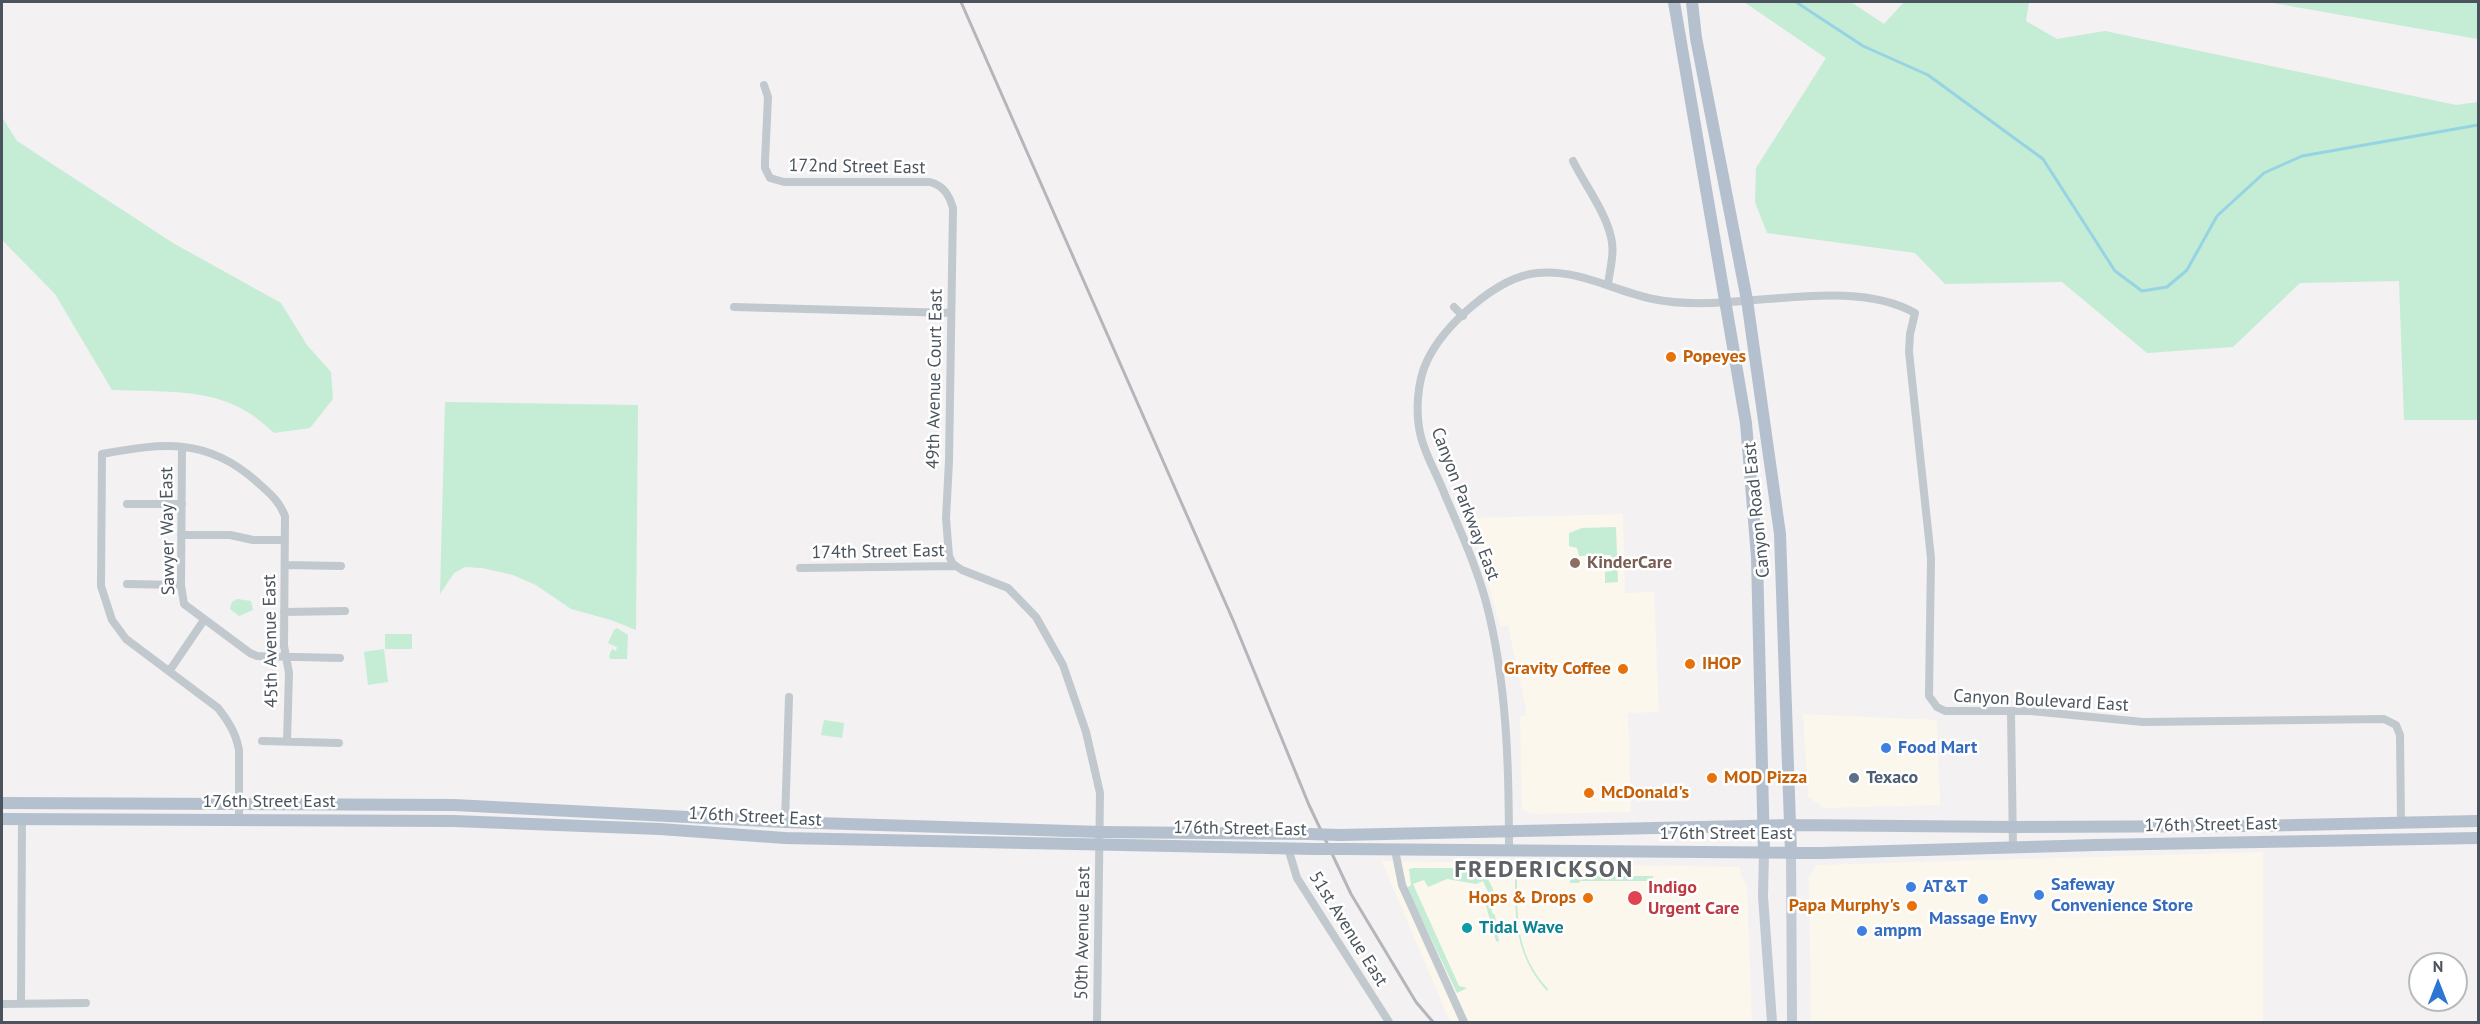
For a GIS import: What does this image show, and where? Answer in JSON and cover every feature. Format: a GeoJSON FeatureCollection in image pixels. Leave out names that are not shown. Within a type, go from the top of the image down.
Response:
{"type":"FeatureCollection","features":[{"type":"Feature","properties":{"kind":"main road","name":"Canyon Road East"},"geometry":{"type":"LineString","coordinates":[[1674,2],[1746,423],[1752,478],[1757,557],[1764,825],[1763,896],[1772,1023]]}},
{"type":"Feature","properties":{"kind":"main road"},"geometry":{"type":"LineString","coordinates":[[1686,2],[1696,38]]}},
{"type":"Feature","properties":{"kind":"main road","name":"Canyon Road East"},"geometry":{"type":"LineString","coordinates":[[1692,2],[1696,38],[1747,300],[1780,534],[1791,825],[1792,1023]]}},
{"type":"Feature","properties":{"kind":"main road","name":"176th Street East"},"geometry":{"type":"LineString","coordinates":[[2,803],[454,805],[1315,849],[1791,853],[2478,838]]}},
{"type":"Feature","properties":{"kind":"main road","name":"176th Street East"},"geometry":{"type":"LineString","coordinates":[[2,819],[454,821],[660,829],[785,838],[1340,835],[1764,825],[2013,827],[2478,821]]}},
{"type":"Feature","properties":{"kind":"main road"},"geometry":{"type":"LineString","coordinates":[[660,829],[665,823],[746,825],[765,821]]}},
{"type":"Feature","properties":{"kind":"main road"},"geometry":{"type":"LineString","coordinates":[[2391,839],[2404,832],[2450,831],[2460,827],[2463,822]]}},
{"type":"Feature","properties":{"kind":"street","name":"172nd Street East"},"geometry":{"type":"LineString","coordinates":[[764,85],[768,97],[765,161],[768,176],[784,182],[920,181],[935,183],[945,190]]}},
{"type":"Feature","properties":{"kind":"street"},"geometry":{"type":"LineString","coordinates":[[1572,161],[1607,225],[1612,239],[1608,284]]}},
{"type":"Feature","properties":{"kind":"street","name":"49th Avenue Court East"},"geometry":{"type":"LineString","coordinates":[[945,190],[953,208],[946,518],[948,556],[956,566]]}},
{"type":"Feature","properties":{"kind":"street","name":"Canyon Parkway East"},"geometry":{"type":"LineString","coordinates":[[1509,849],[1508,764],[1495,644],[1476,570],[1424,446],[1418,417],[1421,381],[1427,362],[1436,345],[1491,290],[1514,279],[1537,273],[1578,276],[1654,299],[1705,303],[1725,301]]}},
{"type":"Feature","properties":{"kind":"street","name":"Canyon Boulevard East"},"geometry":{"type":"LineString","coordinates":[[1747,300],[1836,296],[1881,300],[1901,305],[1915,313],[1909,352],[1931,558],[1929,696],[1937,707],[1945,711],[2011,713],[2031,711],[2143,722],[2379,718],[2396,725],[2400,735],[2401,823]]}},
{"type":"Feature","properties":{"kind":"street"},"geometry":{"type":"LineString","coordinates":[[1725,301],[1747,300]]}},
{"type":"Feature","properties":{"kind":"street"},"geometry":{"type":"LineString","coordinates":[[734,307],[951,313]]}},
{"type":"Feature","properties":{"kind":"street"},"geometry":{"type":"LineString","coordinates":[[1454,307],[1463,316]]}},
{"type":"Feature","properties":{"kind":"street","name":"45th Avenue East"},"geometry":{"type":"LineString","coordinates":[[170,670],[126,639],[112,620],[105,602],[101,586],[102,454],[130,449],[182,447],[210,451],[239,466],[275,498],[285,516],[284,612],[289,673],[287,741]]}},
{"type":"Feature","properties":{"kind":"street","name":"Sawyer Way East"},"geometry":{"type":"LineString","coordinates":[[182,447],[181,585],[184,604],[250,653],[263,657],[340,658]]}},
{"type":"Feature","properties":{"kind":"street"},"geometry":{"type":"LineString","coordinates":[[127,504],[182,504]]}},
{"type":"Feature","properties":{"kind":"street"},"geometry":{"type":"LineString","coordinates":[[181,535],[230,535],[253,540],[285,540]]}},
{"type":"Feature","properties":{"kind":"street"},"geometry":{"type":"LineString","coordinates":[[285,565],[341,566]]}},
{"type":"Feature","properties":{"kind":"street","name":"174th Street East"},"geometry":{"type":"LineString","coordinates":[[800,568],[956,566]]}},
{"type":"Feature","properties":{"kind":"street","name":"50th Avenue East"},"geometry":{"type":"LineString","coordinates":[[956,566],[1014,592],[1036,617],[1055,648],[1071,684],[1086,732],[1100,793],[1097,1023]]}},
{"type":"Feature","properties":{"kind":"street"},"geometry":{"type":"LineString","coordinates":[[127,584],[181,585]]}},
{"type":"Feature","properties":{"kind":"street"},"geometry":{"type":"LineString","coordinates":[[284,612],[345,611]]}},
{"type":"Feature","properties":{"kind":"street"},"geometry":{"type":"LineString","coordinates":[[204,620],[170,670],[218,708],[229,722],[239,750],[239,820]]}},
{"type":"Feature","properties":{"kind":"street"},"geometry":{"type":"LineString","coordinates":[[784,822],[789,697]]}},
{"type":"Feature","properties":{"kind":"street"},"geometry":{"type":"LineString","coordinates":[[2011,713],[2013,848]]}},
{"type":"Feature","properties":{"kind":"street"},"geometry":{"type":"LineString","coordinates":[[262,741],[339,743]]}},
{"type":"Feature","properties":{"kind":"street"},"geometry":{"type":"LineString","coordinates":[[21,1004],[22,819]]}},
{"type":"Feature","properties":{"kind":"street","name":"51st Avenue East"},"geometry":{"type":"LineString","coordinates":[[1288,848],[1297,879],[1389,1023]]}},
{"type":"Feature","properties":{"kind":"street"},"geometry":{"type":"LineString","coordinates":[[1395,850],[1402,885],[1464,1023]]}},
{"type":"Feature","properties":{"kind":"street"},"geometry":{"type":"LineString","coordinates":[[2,1004],[87,1003]]}},
{"type":"Feature","properties":{"kind":"shaded area"},"geometry":{"type":"Polygon","coordinates":[[[1623,514],[1625,593],[1654,592],[1659,712],[1628,713],[1631,812],[1531,814],[1522,809],[1520,716],[1527,715],[1508,626],[1500,626],[1470,518],[1623,514]]]}},
{"type":"Feature","properties":{"kind":"shaded area"},"geometry":{"type":"Polygon","coordinates":[[[1803,714],[1937,720],[1940,805],[1824,808],[1808,797],[1803,714]]]}},
{"type":"Feature","properties":{"kind":"shaded area"},"geometry":{"type":"Polygon","coordinates":[[[2263,852],[2263,1022],[1811,1022],[1809,876],[1817,865],[2263,852]]]}},
{"type":"Feature","properties":{"kind":"shaded area"},"geometry":{"type":"Polygon","coordinates":[[[1382,861],[1740,867],[1741,876],[1747,886],[1752,1022],[1450,1022],[1382,861]]]}},
{"type":"Feature","properties":{"kind":"green space"},"geometry":{"type":"Polygon","coordinates":[[[1744,2],[1851,2],[1884,24],[1904,2],[2029,2],[2026,21],[2057,39],[2105,31],[2456,105],[2478,102],[2478,420],[2404,420],[2399,281],[2300,283],[2233,347],[2147,353],[2062,282],[1945,284],[1915,253],[1767,233],[1755,202],[1756,168],[1826,58],[1744,2]]]}},
{"type":"Feature","properties":{"kind":"green space"},"geometry":{"type":"Polygon","coordinates":[[[2267,2],[2478,2],[2478,39],[2267,2]]]}},
{"type":"Feature","properties":{"kind":"green space"},"geometry":{"type":"Polygon","coordinates":[[[2,117],[17,141],[173,243],[281,303],[307,345],[331,372],[333,399],[310,428],[274,433],[256,417],[237,406],[218,399],[178,392],[112,390],[55,294],[2,240],[2,117]]]}},
{"type":"Feature","properties":{"kind":"green space"},"geometry":{"type":"Polygon","coordinates":[[[445,402],[638,405],[636,630],[611,620],[571,609],[536,585],[513,575],[482,568],[465,567],[454,573],[440,594],[445,402]]]}},
{"type":"Feature","properties":{"kind":"green space"},"geometry":{"type":"Polygon","coordinates":[[[1616,527],[1618,582],[1605,583],[1605,572],[1612,571],[1611,555],[1579,556],[1577,548],[1569,546],[1569,533],[1582,528],[1616,527]]]}},
{"type":"Feature","properties":{"kind":"green space"},"geometry":{"type":"Polygon","coordinates":[[[237,599],[251,601],[253,610],[239,616],[230,609],[232,602],[237,599]]]}},
{"type":"Feature","properties":{"kind":"green space"},"geometry":{"type":"Polygon","coordinates":[[[617,628],[628,635],[627,659],[610,659],[609,656],[612,649],[616,651],[617,647],[608,643],[617,628]]]}},
{"type":"Feature","properties":{"kind":"green space"},"geometry":{"type":"Polygon","coordinates":[[[385,634],[412,634],[412,649],[385,649],[385,634]]]}},
{"type":"Feature","properties":{"kind":"green space"},"geometry":{"type":"Polygon","coordinates":[[[384,649],[388,682],[368,685],[364,652],[384,649]]]}},
{"type":"Feature","properties":{"kind":"green space"},"geometry":{"type":"Polygon","coordinates":[[[824,720],[844,723],[842,738],[821,735],[824,720]]]}},
{"type":"Feature","properties":{"kind":"green space"},"geometry":{"type":"Polygon","coordinates":[[[1476,868],[1488,879],[1494,893],[1495,904],[1491,905],[1499,942],[1496,941],[1486,906],[1486,900],[1490,896],[1483,881],[1476,884],[1447,879],[1428,887],[1424,880],[1413,884],[1459,986],[1467,988],[1457,993],[1407,888],[1411,885],[1409,869],[1476,868]]]}},
{"type":"Feature","properties":{"kind":"green space"},"geometry":{"type":"Polygon","coordinates":[[[1515,871],[1517,871],[1518,919],[1524,948],[1529,962],[1548,989],[1547,991],[1536,977],[1522,949],[1516,919],[1515,871]]]}},
{"type":"Feature","properties":{"kind":"green space"},"geometry":{"type":"Polygon","coordinates":[[[1570,876],[1653,876],[1652,887],[1649,887],[1649,881],[1570,883],[1570,876]]]}},
{"type":"Feature","properties":{"kind":"waterway"},"geometry":{"type":"LineString","coordinates":[[1796,2],[1863,46],[1928,75],[2043,159],[2115,271],[2142,291],[2167,287],[2187,270],[2217,216],[2264,173],[2302,156],[2478,125]]}},
{"type":"Feature","properties":{"kind":"railway"},"geometry":{"type":"LineString","coordinates":[[961,2],[1233,620],[1309,805],[1351,894],[1416,1002],[1433,1022]]}},
{"type":"Feature","properties":{"kind":"place","name":"Popeyes"},"geometry":{"type":"Point","coordinates":[1671,357]}},
{"type":"Feature","properties":{"kind":"place","name":"KinderCare"},"geometry":{"type":"Point","coordinates":[1575,563]}},
{"type":"Feature","properties":{"kind":"place","name":"IHOP"},"geometry":{"type":"Point","coordinates":[1690,664]}},
{"type":"Feature","properties":{"kind":"place","name":"Gravity Coffee"},"geometry":{"type":"Point","coordinates":[1623,669]}},
{"type":"Feature","properties":{"kind":"place","name":"Food Mart"},"geometry":{"type":"Point","coordinates":[1886,748]}},
{"type":"Feature","properties":{"kind":"place","name":"MOD Pizza"},"geometry":{"type":"Point","coordinates":[1712,778]}},
{"type":"Feature","properties":{"kind":"place","name":"Texaco"},"geometry":{"type":"Point","coordinates":[1854,778]}},
{"type":"Feature","properties":{"kind":"place","name":"McDonald's"},"geometry":{"type":"Point","coordinates":[1589,793]}},
{"type":"Feature","properties":{"kind":"place","name":"AT&T"},"geometry":{"type":"Point","coordinates":[1911,887]}},
{"type":"Feature","properties":{"kind":"place","name":"Safeway Convenience Store"},"geometry":{"type":"Point","coordinates":[2039,895]}},
{"type":"Feature","properties":{"kind":"place","name":"Hops & Drops"},"geometry":{"type":"Point","coordinates":[1588,898]}},
{"type":"Feature","properties":{"kind":"place","name":"Indigo Urgent Care"},"geometry":{"type":"Point","coordinates":[1635,898]}},
{"type":"Feature","properties":{"kind":"place","name":"Massage Envy"},"geometry":{"type":"Point","coordinates":[1983,899]}},
{"type":"Feature","properties":{"kind":"place","name":"Papa Murphy's"},"geometry":{"type":"Point","coordinates":[1912,906]}},
{"type":"Feature","properties":{"kind":"place","name":"Tidal Wave"},"geometry":{"type":"Point","coordinates":[1467,928]}},
{"type":"Feature","properties":{"kind":"place","name":"ampm"},"geometry":{"type":"Point","coordinates":[1862,931]}},
{"type":"Feature","properties":{"kind":"district","name":"FREDERICKSON"},"geometry":{"type":"Point","coordinates":[1544,870]}}]}
